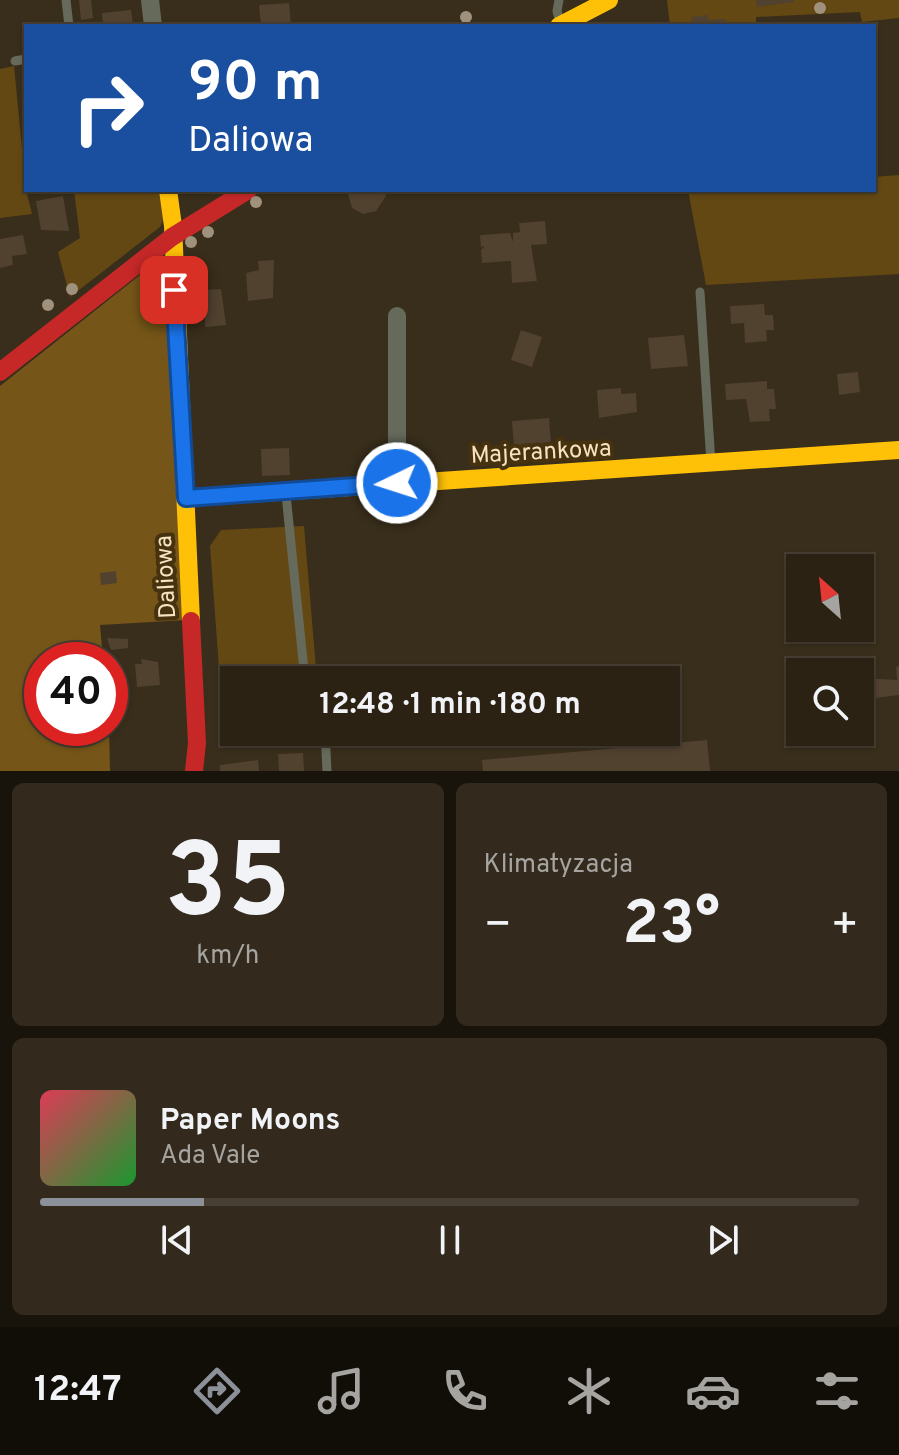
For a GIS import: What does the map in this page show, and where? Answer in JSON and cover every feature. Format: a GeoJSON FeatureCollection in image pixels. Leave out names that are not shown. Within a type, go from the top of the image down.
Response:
{"type":"FeatureCollection","features":[{"type":"Feature","properties":{"kind":"street"},"geometry":{"type":"LineString","coordinates":[[150,0],[153,24]]}},
{"type":"Feature","properties":{"kind":"street"},"geometry":{"type":"LineString","coordinates":[[562,24],[609,0]]}},
{"type":"Feature","properties":{"kind":"street","name":"Daliowa"},"geometry":{"type":"LineString","coordinates":[[168,192],[197,743],[194,771]]}},
{"type":"Feature","properties":{"kind":"street"},"geometry":{"type":"LineString","coordinates":[[0,372],[172,237],[245,192]]}},
{"type":"Feature","properties":{"kind":"street"},"geometry":{"type":"LineString","coordinates":[[397,316],[397,483]]}},
{"type":"Feature","properties":{"kind":"street","name":"Majerankowa"},"geometry":{"type":"LineString","coordinates":[[186,498],[899,450]]}},
{"type":"Feature","properties":{"kind":"lane"},"geometry":{"type":"LineString","coordinates":[[66,0],[69,24]]}},
{"type":"Feature","properties":{"kind":"lane"},"geometry":{"type":"LineString","coordinates":[[559,0],[560,24]]}},
{"type":"Feature","properties":{"kind":"lane"},"geometry":{"type":"LineString","coordinates":[[15,61],[24,59]]}},
{"type":"Feature","properties":{"kind":"lane"},"geometry":{"type":"LineString","coordinates":[[700,292],[711,464]]}},
{"type":"Feature","properties":{"kind":"lane"},"geometry":{"type":"LineString","coordinates":[[286,492],[304,666]]}},
{"type":"Feature","properties":{"kind":"lane"},"geometry":{"type":"LineString","coordinates":[[326,746],[327,771]]}},
{"type":"Feature","properties":{"kind":"shaded area"},"geometry":{"type":"Polygon","coordinates":[[[667,0],[899,0],[899,18],[862,22],[860,12],[756,17],[756,24],[670,24],[667,0]]]}},
{"type":"Feature","properties":{"kind":"shaded area"},"geometry":{"type":"Polygon","coordinates":[[[14,66],[24,192],[32,214],[0,218],[0,69],[14,66]]]}},
{"type":"Feature","properties":{"kind":"shaded area"},"geometry":{"type":"Polygon","coordinates":[[[899,175],[899,274],[706,285],[688,192],[876,192],[876,177],[899,175]]]}},
{"type":"Feature","properties":{"kind":"shaded area"},"geometry":{"type":"Polygon","coordinates":[[[74,192],[164,192],[166,213],[160,227],[70,297],[58,252],[80,238],[74,192]]]}},
{"type":"Feature","properties":{"kind":"shaded area"},"geometry":{"type":"Polygon","coordinates":[[[169,252],[186,620],[100,625],[101,642],[24,642],[24,746],[109,746],[110,771],[0,771],[0,386],[169,252]]]}},
{"type":"Feature","properties":{"kind":"shaded area"},"geometry":{"type":"Polygon","coordinates":[[[304,526],[316,666],[220,666],[220,682],[210,546],[221,530],[304,526]]]}},
{"type":"Feature","properties":{"kind":"building"},"geometry":{"type":"Polygon","coordinates":[[[79,0],[91,0],[93,18],[81,20],[79,0]]]}},
{"type":"Feature","properties":{"kind":"building"},"geometry":{"type":"Polygon","coordinates":[[[756,0],[794,0],[794,2],[757,7],[756,0]]]}},
{"type":"Feature","properties":{"kind":"building"},"geometry":{"type":"Polygon","coordinates":[[[289,3],[291,24],[261,24],[259,5],[289,3]]]}},
{"type":"Feature","properties":{"kind":"building"},"geometry":{"type":"Polygon","coordinates":[[[131,10],[133,24],[103,24],[102,13],[131,10]]]}},
{"type":"Feature","properties":{"kind":"building"},"geometry":{"type":"Polygon","coordinates":[[[708,15],[708,20],[725,19],[726,24],[692,24],[691,17],[708,15]]]}},
{"type":"Feature","properties":{"kind":"building"},"geometry":{"type":"Polygon","coordinates":[[[348,192],[385,192],[376,211],[363,214],[352,208],[348,192]]]}},
{"type":"Feature","properties":{"kind":"building"},"geometry":{"type":"Polygon","coordinates":[[[63,196],[69,231],[41,230],[36,201],[63,196]]]}},
{"type":"Feature","properties":{"kind":"building"},"geometry":{"type":"Polygon","coordinates":[[[545,221],[547,244],[531,245],[537,281],[512,283],[511,261],[482,263],[481,250],[485,246],[481,247],[480,235],[510,233],[513,242],[513,233],[520,232],[519,223],[545,221]]]}},
{"type":"Feature","properties":{"kind":"building"},"geometry":{"type":"Polygon","coordinates":[[[23,235],[27,254],[12,256],[13,265],[0,268],[0,239],[23,235]]]}},
{"type":"Feature","properties":{"kind":"building"},"geometry":{"type":"Polygon","coordinates":[[[274,260],[273,298],[248,301],[246,273],[259,270],[258,261],[274,260]]]}},
{"type":"Feature","properties":{"kind":"building"},"geometry":{"type":"Polygon","coordinates":[[[221,289],[226,325],[205,327],[205,290],[221,289]]]}},
{"type":"Feature","properties":{"kind":"building"},"geometry":{"type":"Polygon","coordinates":[[[764,304],[765,315],[773,315],[774,330],[766,330],[767,341],[745,343],[744,323],[731,324],[730,306],[764,304]]]}},
{"type":"Feature","properties":{"kind":"building"},"geometry":{"type":"Polygon","coordinates":[[[521,330],[542,337],[532,367],[511,360],[521,330]]]}},
{"type":"Feature","properties":{"kind":"building"},"geometry":{"type":"Polygon","coordinates":[[[684,335],[688,366],[651,369],[648,338],[684,335]]]}},
{"type":"Feature","properties":{"kind":"building"},"geometry":{"type":"Polygon","coordinates":[[[858,372],[860,392],[839,395],[837,374],[858,372]]]}},
{"type":"Feature","properties":{"kind":"building"},"geometry":{"type":"Polygon","coordinates":[[[767,381],[767,389],[774,389],[776,409],[769,409],[770,421],[750,422],[746,399],[726,400],[725,384],[767,381]]]}},
{"type":"Feature","properties":{"kind":"building"},"geometry":{"type":"Polygon","coordinates":[[[621,388],[621,394],[636,393],[637,412],[599,418],[597,390],[621,388]]]}},
{"type":"Feature","properties":{"kind":"building"},"geometry":{"type":"Polygon","coordinates":[[[549,418],[551,445],[524,450],[514,448],[512,421],[549,418]]]}},
{"type":"Feature","properties":{"kind":"building"},"geometry":{"type":"Polygon","coordinates":[[[289,448],[290,475],[262,476],[261,449],[289,448]]]}},
{"type":"Feature","properties":{"kind":"building"},"geometry":{"type":"Polygon","coordinates":[[[116,571],[117,583],[101,585],[100,573],[116,571]]]}},
{"type":"Feature","properties":{"kind":"building"},"geometry":{"type":"Polygon","coordinates":[[[107,638],[128,639],[128,642],[108,642],[107,638]]]}},
{"type":"Feature","properties":{"kind":"building"},"geometry":{"type":"Polygon","coordinates":[[[141,659],[158,662],[160,685],[137,687],[135,664],[142,664],[141,659]]]}},
{"type":"Feature","properties":{"kind":"building"},"geometry":{"type":"Polygon","coordinates":[[[899,666],[899,695],[874,698],[874,679],[897,680],[896,667],[899,666]]]}},
{"type":"Feature","properties":{"kind":"building"},"geometry":{"type":"Polygon","coordinates":[[[707,740],[710,771],[483,771],[482,760],[640,746],[680,746],[680,742],[707,740]]]}},
{"type":"Feature","properties":{"kind":"building"},"geometry":{"type":"Polygon","coordinates":[[[303,753],[304,771],[279,771],[278,754],[303,753]]]}},
{"type":"Feature","properties":{"kind":"building"},"geometry":{"type":"Polygon","coordinates":[[[258,760],[259,771],[220,771],[220,765],[258,760]]]}},
{"type":"Feature","properties":{"kind":"traffic: slow"},"geometry":{"type":"LineString","coordinates":[[563,24],[609,0]]}},
{"type":"Feature","properties":{"kind":"traffic: slow"},"geometry":{"type":"LineString","coordinates":[[168,192],[173,226],[191,621]]}},
{"type":"Feature","properties":{"kind":"traffic: slow"},"geometry":{"type":"LineString","coordinates":[[186,498],[899,450]]}},
{"type":"Feature","properties":{"kind":"traffic: jam"},"geometry":{"type":"LineString","coordinates":[[0,372],[172,237],[245,192]]}},
{"type":"Feature","properties":{"kind":"traffic: jam"},"geometry":{"type":"LineString","coordinates":[[191,621],[197,743],[194,771]]}},
{"type":"Feature","properties":{"kind":"route"},"geometry":{"type":"LineString","coordinates":[[174,290],[186,498],[397,483]]}}]}
